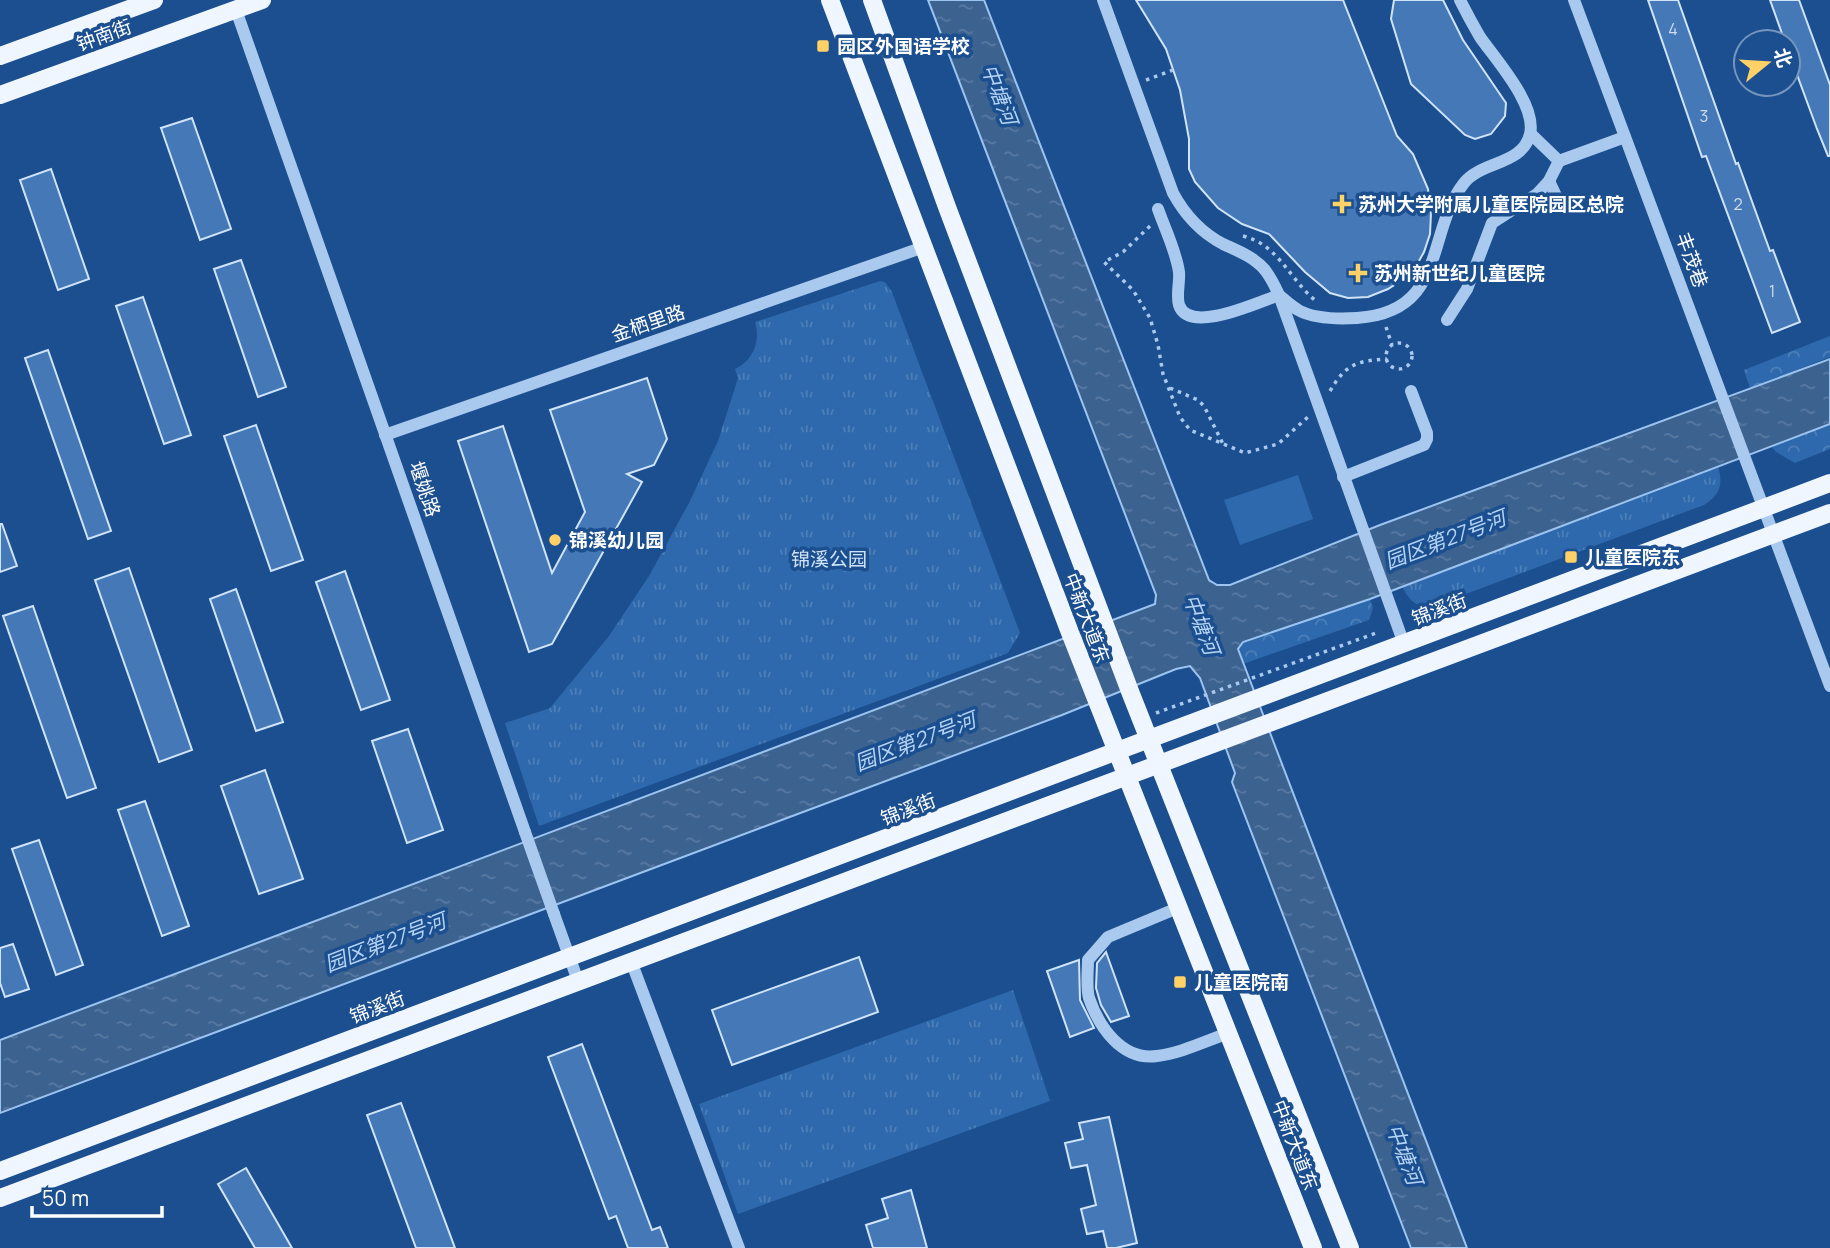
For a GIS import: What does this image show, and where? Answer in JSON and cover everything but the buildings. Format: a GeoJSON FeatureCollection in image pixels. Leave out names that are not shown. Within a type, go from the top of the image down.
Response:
{"type":"FeatureCollection","features":[{"type":"Feature","properties":{"kind":"main road","name":"钟南街"},"geometry":{"type":"LineString","coordinates":[[0,56],[154,0]]}},
{"type":"Feature","properties":{"kind":"main road","name":"钟南街"},"geometry":{"type":"LineString","coordinates":[[0,95],[262,0]]}},
{"type":"Feature","properties":{"kind":"main road","name":"中新大道东"},"geometry":{"type":"LineString","coordinates":[[830,0],[1069,630],[1313,1248]]}},
{"type":"Feature","properties":{"kind":"main road","name":"中新大道东"},"geometry":{"type":"LineString","coordinates":[[872,0],[1131,694],[1350,1248]]}},
{"type":"Feature","properties":{"kind":"main road","name":"锦溪街"},"geometry":{"type":"LineString","coordinates":[[0,1171],[1118,753],[1830,483]]}},
{"type":"Feature","properties":{"kind":"main road"},"geometry":{"type":"LineString","coordinates":[[0,1198],[1830,513]]}},
{"type":"Feature","properties":{"kind":"street"},"geometry":{"type":"LineString","coordinates":[[1103,0],[1172,193],[1184,213],[1201,230],[1220,243],[1248,256],[1264,269],[1279,295],[1404,645]]}},
{"type":"Feature","properties":{"kind":"street"},"geometry":{"type":"LineString","coordinates":[[1279,295],[1301,311],[1324,317],[1370,317],[1399,306],[1422,285],[1433,265],[1449,211],[1469,176],[1513,156],[1524,147],[1531,134],[1529,117],[1522,99],[1480,36],[1460,0]]}},
{"type":"Feature","properties":{"kind":"street","name":"丰茂巷"},"geometry":{"type":"LineString","coordinates":[[1574,0],[1830,686]]}},
{"type":"Feature","properties":{"kind":"street","name":"堰姚路"},"geometry":{"type":"LineString","coordinates":[[236,9],[578,981]]}},
{"type":"Feature","properties":{"kind":"street"},"geometry":{"type":"LineString","coordinates":[[1531,134],[1559,161]]}},
{"type":"Feature","properties":{"kind":"street"},"geometry":{"type":"LineString","coordinates":[[1447,320],[1466,289],[1492,223],[1537,194],[1549,181],[1559,161],[1625,137]]}},
{"type":"Feature","properties":{"kind":"street"},"geometry":{"type":"LineString","coordinates":[[1549,181],[1561,206]]}},
{"type":"Feature","properties":{"kind":"street"},"geometry":{"type":"LineString","coordinates":[[1158,209],[1179,272],[1178,298],[1183,312],[1192,318],[1201,319],[1279,295]]}},
{"type":"Feature","properties":{"kind":"street","name":"金栖里路"},"geometry":{"type":"LineString","coordinates":[[386,435],[924,247]]}},
{"type":"Feature","properties":{"kind":"street"},"geometry":{"type":"LineString","coordinates":[[1343,477],[1423,445],[1427,433],[1411,391]]}},
{"type":"Feature","properties":{"kind":"street"},"geometry":{"type":"LineString","coordinates":[[1180,907],[1108,937],[1088,960],[1088,996],[1108,1036],[1133,1054],[1154,1057],[1229,1033]]}},
{"type":"Feature","properties":{"kind":"street"},"geometry":{"type":"LineString","coordinates":[[631,961],[739,1248]]}},
{"type":"Feature","properties":{"kind":"path"},"geometry":{"type":"LineString","coordinates":[[1142,68],[1151,92]]}},
{"type":"Feature","properties":{"kind":"path"},"geometry":{"type":"LineString","coordinates":[[1146,80],[1173,70]]}},
{"type":"Feature","properties":{"kind":"path"},"geometry":{"type":"LineString","coordinates":[[1151,225],[1123,252],[1104,262],[1133,290],[1146,310],[1155,332],[1163,374],[1180,417],[1190,430],[1245,453],[1278,444],[1297,429],[1318,406],[1349,366],[1367,360],[1387,359]]}},
{"type":"Feature","properties":{"kind":"path"},"geometry":{"type":"LineString","coordinates":[[1232,233],[1264,243],[1318,303]]}},
{"type":"Feature","properties":{"kind":"path"},"geometry":{"type":"LineString","coordinates":[[1398,344],[1404,344],[1412,354],[1410,363],[1403,368],[1392,366],[1387,359],[1388,350],[1398,344]]}},
{"type":"Feature","properties":{"kind":"path"},"geometry":{"type":"LineString","coordinates":[[1168,386],[1198,400],[1204,406],[1223,444]]}},
{"type":"Feature","properties":{"kind":"path"},"geometry":{"type":"LineString","coordinates":[[1141,718],[1252,677]]}},
{"type":"Feature","properties":{"kind":"green space","name":"锦溪公园"},"geometry":{"type":"Polygon","coordinates":[[[880,281],[885,282],[892,292],[1020,633],[1008,653],[539,826],[505,723],[550,708],[609,636],[649,576],[689,503],[718,441],[738,378],[735,369],[747,361],[754,350],[757,336],[755,322],[880,281]]]}},
{"type":"Feature","properties":{"kind":"green space"},"geometry":{"type":"Polygon","coordinates":[[[1830,336],[1830,357],[1750,388],[1744,370],[1830,336]]]}},
{"type":"Feature","properties":{"kind":"green space"},"geometry":{"type":"Polygon","coordinates":[[[1830,424],[1830,449],[1795,463],[1771,446],[1830,424]]]}},
{"type":"Feature","properties":{"kind":"green space"},"geometry":{"type":"Polygon","coordinates":[[[1718,466],[1719,488],[1714,497],[1704,505],[1431,607],[1413,602],[1402,586],[1718,466]]]}},
{"type":"Feature","properties":{"kind":"green space"},"geometry":{"type":"Polygon","coordinates":[[[1298,475],[1313,519],[1240,545],[1224,500],[1298,475]]]}},
{"type":"Feature","properties":{"kind":"green space"},"geometry":{"type":"Polygon","coordinates":[[[1370,599],[1373,608],[1369,620],[1243,664],[1238,649],[1243,643],[1370,599]]]}},
{"type":"Feature","properties":{"kind":"green space"},"geometry":{"type":"Polygon","coordinates":[[[1013,990],[1050,1101],[738,1214],[699,1104],[1013,990]]]}},
{"type":"Feature","properties":{"kind":"water"},"geometry":{"type":"Polygon","coordinates":[[[928,0],[984,0],[1209,580],[1217,585],[1230,585],[1380,525],[1830,359],[1830,424],[1370,599],[1243,642],[1238,649],[1467,1248],[1411,1248],[1232,782],[1235,773],[1200,678],[1190,666],[1176,669],[1062,715],[0,1113],[0,1040],[1155,604],[1156,595],[928,0]]]}},
{"type":"Feature","properties":{"kind":"place","name":"园区外国语学校"},"geometry":{"type":"Point","coordinates":[823,46]}},
{"type":"Feature","properties":{"kind":"place","name":"苏州大学附属儿童医院园区总院"},"geometry":{"type":"Point","coordinates":[1342,204]}},
{"type":"Feature","properties":{"kind":"place","name":"苏州新世纪儿童医院"},"geometry":{"type":"Point","coordinates":[1358,273]}},
{"type":"Feature","properties":{"kind":"place","name":"锦溪幼儿园"},"geometry":{"type":"Point","coordinates":[555,540]}},
{"type":"Feature","properties":{"kind":"place","name":"儿童医院东"},"geometry":{"type":"Point","coordinates":[1571,557]}},
{"type":"Feature","properties":{"kind":"place","name":"儿童医院南"},"geometry":{"type":"Point","coordinates":[1180,982]}},
{"type":"Feature","properties":{"kind":"water label","name":"中塘河"},"geometry":{"type":"Point","coordinates":[1000,94]}},
{"type":"Feature","properties":{"kind":"water label","name":"园区第27号河"},"geometry":{"type":"Point","coordinates":[1445,539]}},
{"type":"Feature","properties":{"kind":"water label","name":"中塘河"},"geometry":{"type":"Point","coordinates":[1202,624]}},
{"type":"Feature","properties":{"kind":"water label","name":"园区第27号河"},"geometry":{"type":"Point","coordinates":[915,741]}},
{"type":"Feature","properties":{"kind":"water label","name":"园区第27号河"},"geometry":{"type":"Point","coordinates":[385,942]}},
{"type":"Feature","properties":{"kind":"water label","name":"中塘河"},"geometry":{"type":"Point","coordinates":[1405,1154]}}]}
